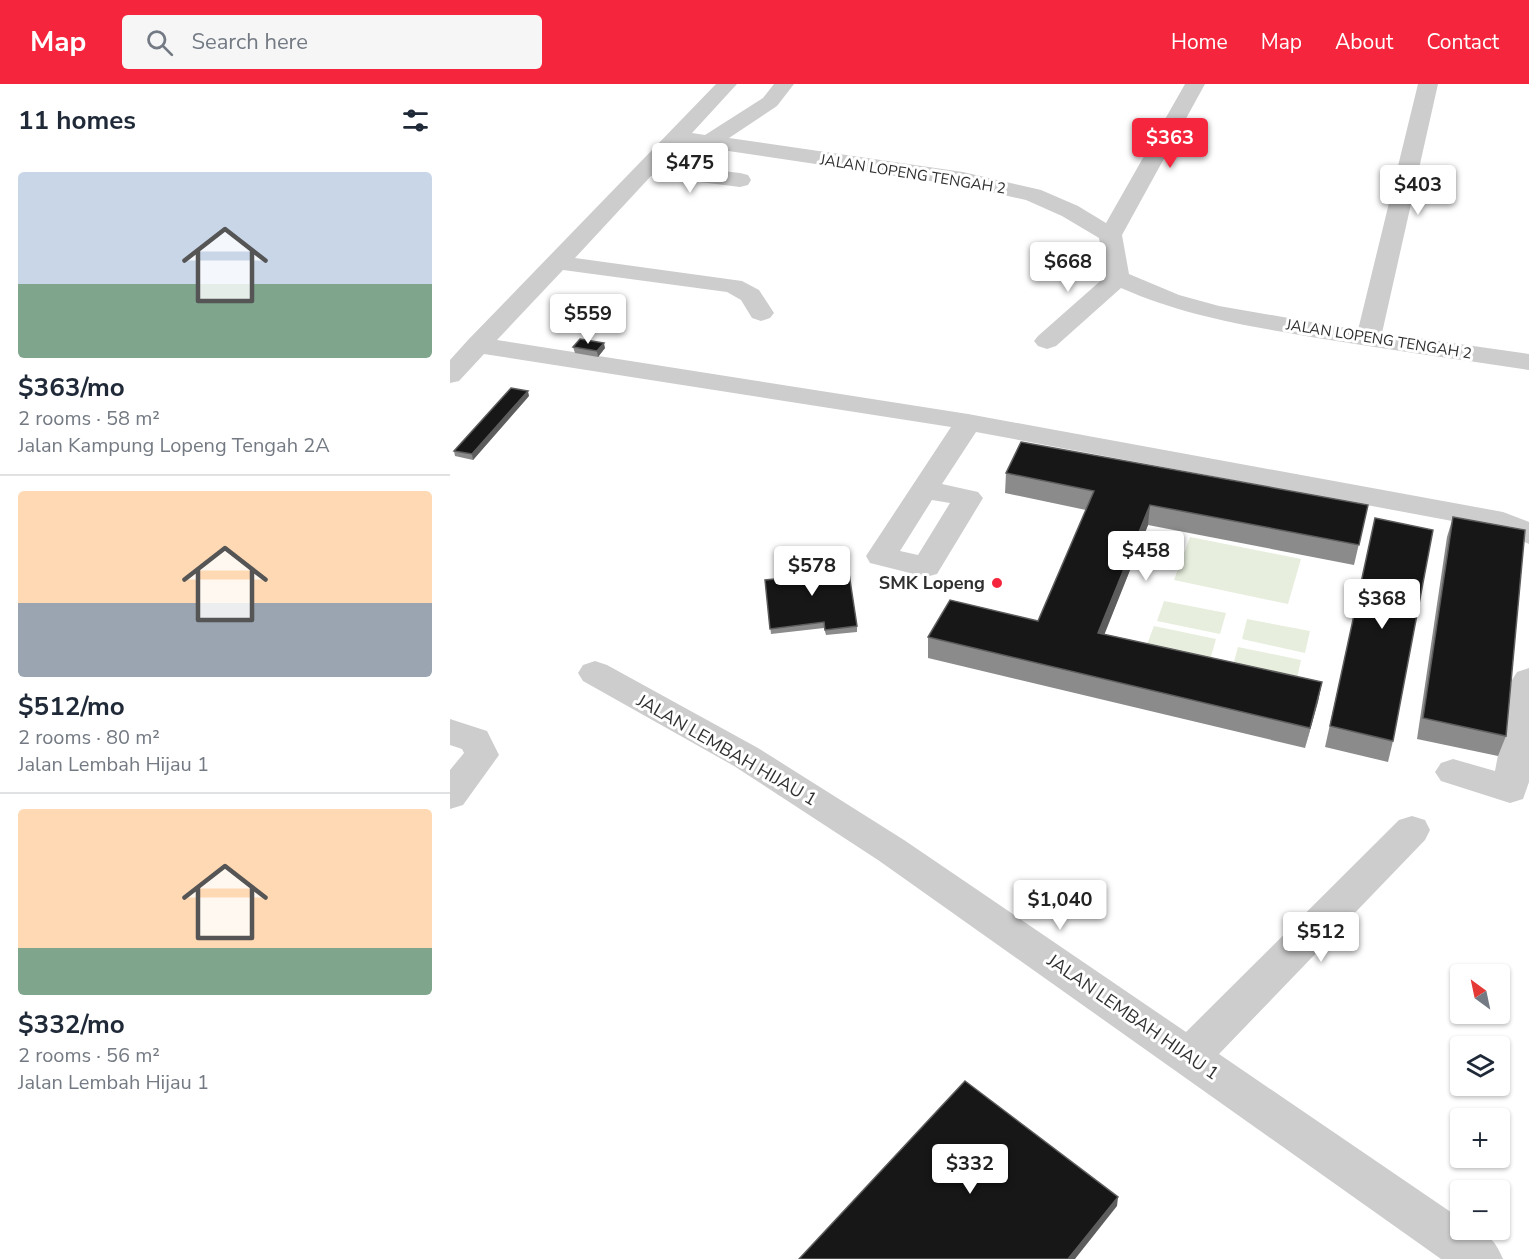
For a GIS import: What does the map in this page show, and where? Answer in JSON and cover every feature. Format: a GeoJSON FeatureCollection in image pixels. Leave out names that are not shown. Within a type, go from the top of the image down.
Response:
{"type":"FeatureCollection","features":[{"type":"Feature","properties":{"kind":"street"},"geometry":{"type":"LineString","coordinates":[[450,375],[555,262],[727,84]]}},
{"type":"Feature","properties":{"kind":"street"},"geometry":{"type":"LineString","coordinates":[[709,142],[770,102],[784,84]]}},
{"type":"Feature","properties":{"kind":"street"},"geometry":{"type":"LineString","coordinates":[[1047,340],[1118,278],[1110,235],[1195,84]]}},
{"type":"Feature","properties":{"kind":"street"},"geometry":{"type":"LineString","coordinates":[[1368,339],[1428,84]]}},
{"type":"Feature","properties":{"kind":"street","name":"JALAN LOPENG TENGAH 2"},"geometry":{"type":"LineString","coordinates":[[675,137],[963,179],[1033,195],[1070,212],[1110,235]]}},
{"type":"Feature","properties":{"kind":"street"},"geometry":{"type":"LineString","coordinates":[[645,169],[740,180]]}},
{"type":"Feature","properties":{"kind":"street"},"geometry":{"type":"LineString","coordinates":[[555,262],[733,286],[750,295],[761,313]]}},
{"type":"Feature","properties":{"kind":"street","name":"JALAN LOPENG TENGAH 2"},"geometry":{"type":"LineString","coordinates":[[1118,278],[1170,300],[1216,313],[1368,339],[1529,362]]}},
{"type":"Feature","properties":{"kind":"street"},"geometry":{"type":"LineString","coordinates":[[477,345],[968,422],[1503,521],[1529,534]]}},
{"type":"Feature","properties":{"kind":"street"},"geometry":{"type":"LineString","coordinates":[[925,489],[968,422]]}},
{"type":"Feature","properties":{"kind":"street","name":"JALAN LEMBAH HIJAU 1"},"geometry":{"type":"LineString","coordinates":[[595,673],[746,757],[882,843],[1480,1259]]}},
{"type":"Feature","properties":{"kind":"street"},"geometry":{"type":"LineString","coordinates":[[1453,772],[1510,789],[1529,680]]}},
{"type":"Feature","properties":{"kind":"street"},"geometry":{"type":"LineString","coordinates":[[450,732],[475,740],[482,755],[450,795]]}},
{"type":"Feature","properties":{"kind":"street"},"geometry":{"type":"LineString","coordinates":[[1190,1056],[1412,830]]}},
{"type":"Feature","properties":{"kind":"green space"},"geometry":{"type":"Polygon","coordinates":[[[1190,537],[1301,559],[1288,604],[1174,580],[1190,537]]]}},
{"type":"Feature","properties":{"kind":"green space"},"geometry":{"type":"Polygon","coordinates":[[[1164,601],[1226,613],[1220,634],[1157,621],[1164,601]]]}},
{"type":"Feature","properties":{"kind":"green space"},"geometry":{"type":"Polygon","coordinates":[[[1247,619],[1310,631],[1305,653],[1242,639],[1247,619]]]}},
{"type":"Feature","properties":{"kind":"green space"},"geometry":{"type":"Polygon","coordinates":[[[1154,626],[1216,639],[1210,660],[1146,647],[1154,626]]]}},
{"type":"Feature","properties":{"kind":"green space"},"geometry":{"type":"Polygon","coordinates":[[[1238,647],[1301,660],[1296,683],[1232,669],[1238,647]]]}},
{"type":"Feature","properties":{"kind":"building"},"geometry":{"type":"Polygon","coordinates":[[[580,339],[604,343],[597,351],[573,347],[580,339]]]}},
{"type":"Feature","properties":{"kind":"building"},"geometry":{"type":"Polygon","coordinates":[[[511,388],[528,391],[472,454],[454,451],[511,388]]]}},
{"type":"Feature","properties":{"kind":"building"},"geometry":{"type":"Polygon","coordinates":[[[1021,442],[1368,505],[1359,545],[1150,505],[1098,633],[1322,682],[1310,728],[928,637],[950,600],[1038,621],[1094,491],[1006,473],[1021,442]]]}},
{"type":"Feature","properties":{"kind":"building"},"geometry":{"type":"Polygon","coordinates":[[[1453,517],[1525,530],[1506,736],[1423,718],[1453,517]]]}},
{"type":"Feature","properties":{"kind":"building"},"geometry":{"type":"Polygon","coordinates":[[[1375,518],[1433,530],[1393,741],[1330,726],[1375,518]]]}},
{"type":"Feature","properties":{"kind":"building"},"geometry":{"type":"Polygon","coordinates":[[[847,560],[857,626],[825,630],[824,622],[770,629],[765,580],[786,578],[785,567],[847,560]]]}},
{"type":"Feature","properties":{"kind":"building"},"geometry":{"type":"Polygon","coordinates":[[[965,1081],[1118,1197],[1068,1259],[799,1259],[965,1081]]]}},
{"type":"Feature","properties":{"kind":"place","name":"SMK Lopeng"},"geometry":{"type":"Point","coordinates":[997,583]}}]}
